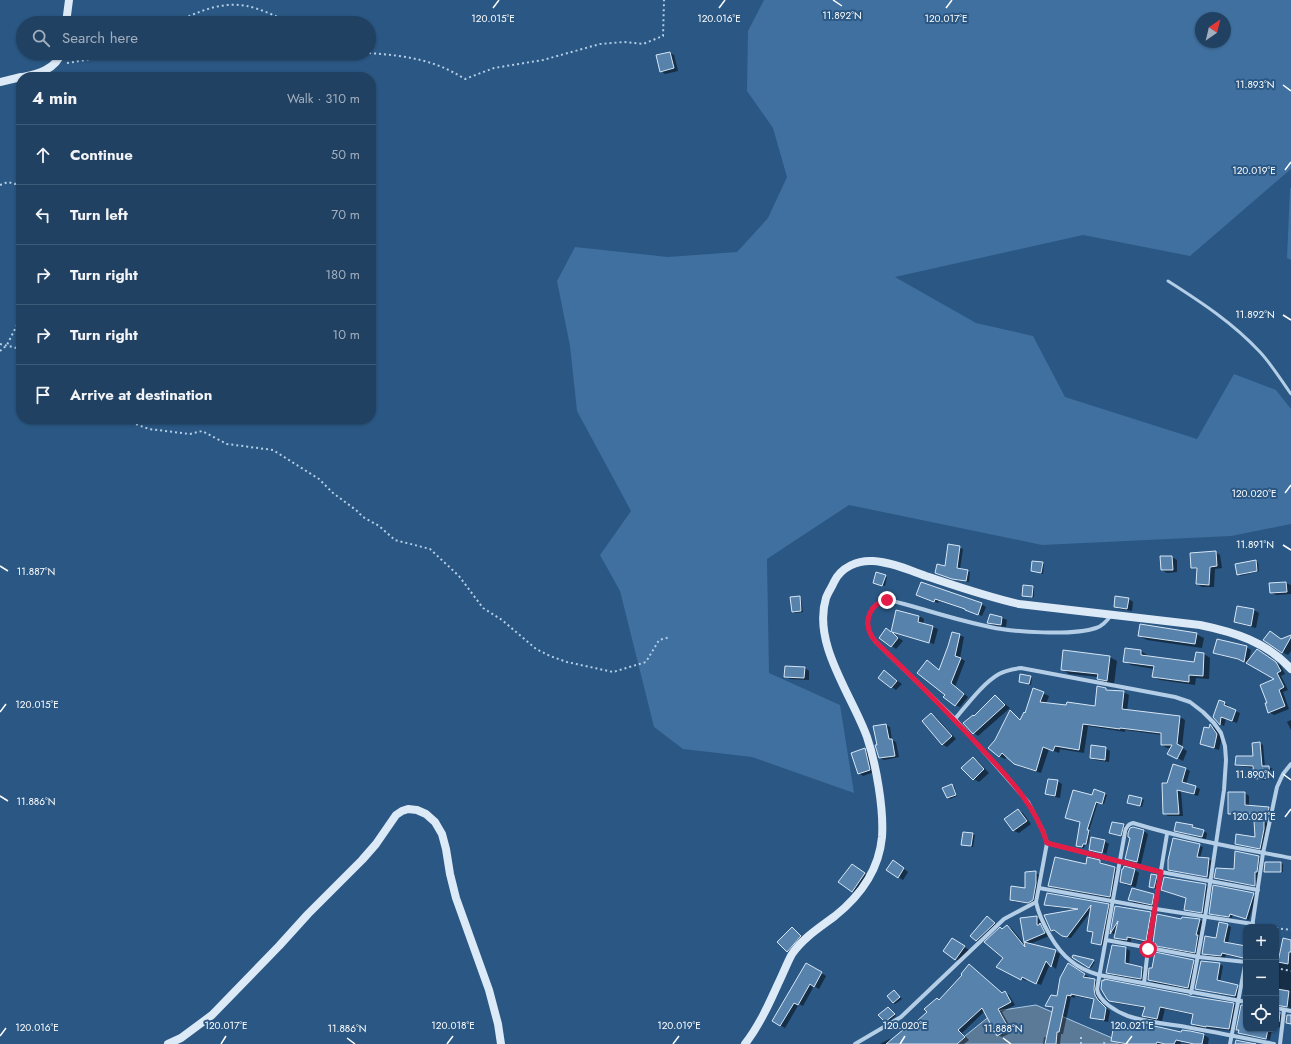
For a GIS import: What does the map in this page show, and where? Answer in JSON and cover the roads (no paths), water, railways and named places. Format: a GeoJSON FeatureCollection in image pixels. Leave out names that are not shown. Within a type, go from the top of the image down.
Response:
{"type":"FeatureCollection","features":[{"type":"Feature","properties":{"kind":"street"},"geometry":{"type":"LineString","coordinates":[[67,16],[69,0]]}},
{"type":"Feature","properties":{"kind":"street"},"geometry":{"type":"LineString","coordinates":[[40,72],[47,70],[57,60]]}},
{"type":"Feature","properties":{"kind":"street"},"geometry":{"type":"LineString","coordinates":[[0,82],[16,78]]}},
{"type":"Feature","properties":{"kind":"street"},"geometry":{"type":"LineString","coordinates":[[746,1044],[772,999],[792,956],[801,943],[843,908],[863,887],[872,872],[882,838],[880,801],[874,763],[867,737],[836,670],[824,632],[823,618],[826,597],[836,578],[847,566],[861,562],[874,561],[893,565],[982,595],[1012,602],[1200,625],[1227,631],[1251,640],[1268,649],[1282,658],[1291,669]]}},
{"type":"Feature","properties":{"kind":"street"},"geometry":{"type":"LineString","coordinates":[[1112,614],[1108,621],[1103,625],[1084,631],[1065,633],[1024,631],[992,628],[887,600],[876,604],[870,612],[868,628],[871,635],[879,645],[955,719],[1028,802],[1043,831],[1047,843],[1036,902],[1041,918],[1063,954],[1070,961],[1083,969],[1099,975],[1191,993],[1243,1001]]}},
{"type":"Feature","properties":{"kind":"street"},"geometry":{"type":"LineString","coordinates":[[955,719],[988,682],[998,674],[1007,670],[1021,668],[1190,702],[1214,723],[1221,733],[1225,746],[1226,760],[1216,845],[1199,957],[1191,993]]}},
{"type":"Feature","properties":{"kind":"street"},"geometry":{"type":"LineString","coordinates":[[1252,924],[1263,853],[1280,779],[1287,767],[1291,764]]}},
{"type":"Feature","properties":{"kind":"street"},"geometry":{"type":"LineString","coordinates":[[168,1044],[181,1038],[212,1015],[308,914],[362,860],[376,844],[396,816],[402,810],[408,809],[417,810],[426,814],[435,822],[442,834],[456,898],[489,990],[498,1024],[501,1044]]}},
{"type":"Feature","properties":{"kind":"street"},"geometry":{"type":"LineString","coordinates":[[1274,1044],[1129,1016],[1118,1011],[1097,993],[1125,832],[1130,824],[1133,823],[1167,834],[1216,845],[1291,858]]}},
{"type":"Feature","properties":{"kind":"street"},"geometry":{"type":"LineString","coordinates":[[1144,983],[1148,949],[1156,909],[1167,834]]}},
{"type":"Feature","properties":{"kind":"street"},"geometry":{"type":"LineString","coordinates":[[1047,843],[1161,872],[1258,890]]}},
{"type":"Feature","properties":{"kind":"street"},"geometry":{"type":"LineString","coordinates":[[1038,888],[1243,924]]}},
{"type":"Feature","properties":{"kind":"street"},"geometry":{"type":"LineString","coordinates":[[855,1044],[901,1017],[1004,919],[1036,902]]}},
{"type":"Feature","properties":{"kind":"street"},"geometry":{"type":"LineString","coordinates":[[1106,940],[1148,949],[1199,957],[1243,961]]}},
{"type":"Feature","properties":{"kind":"street"},"geometry":{"type":"LineString","coordinates":[[1230,1044],[1243,976]]}},
{"type":"Feature","properties":{"kind":"street"},"geometry":{"type":"LineString","coordinates":[[1279,1009],[1291,1011]]}},
{"type":"Feature","properties":{"kind":"street"},"geometry":{"type":"LineString","coordinates":[[1280,1044],[1284,1010]]}},
{"type":"Feature","properties":{"kind":"lane"},"geometry":{"type":"LineString","coordinates":[[1168,281],[1230,323],[1261,353],[1291,394]]}}]}
